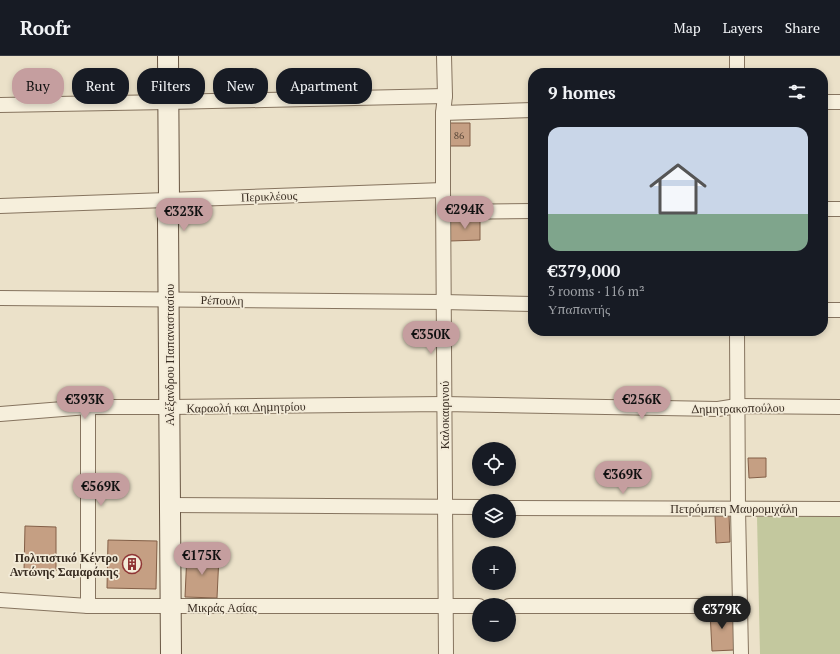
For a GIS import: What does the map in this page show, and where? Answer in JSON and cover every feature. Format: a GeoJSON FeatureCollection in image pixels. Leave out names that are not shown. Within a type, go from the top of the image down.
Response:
{"type":"FeatureCollection","features":[{"type":"Feature","properties":{"kind":"street","name":"Αλέξανδρου Παπαναστασίου"},"geometry":{"type":"LineString","coordinates":[[168,56],[168,68]]}},
{"type":"Feature","properties":{"kind":"street","name":"Καλοκαιρινού"},"geometry":{"type":"LineString","coordinates":[[444,56],[443,302],[446,654]]}},
{"type":"Feature","properties":{"kind":"street"},"geometry":{"type":"LineString","coordinates":[[737,56],[737,68]]}},
{"type":"Feature","properties":{"kind":"street"},"geometry":{"type":"LineString","coordinates":[[205,101],[445,96]]}},
{"type":"Feature","properties":{"kind":"street"},"geometry":{"type":"LineString","coordinates":[[828,102],[840,102]]}},
{"type":"Feature","properties":{"kind":"street"},"geometry":{"type":"LineString","coordinates":[[0,105],[137,103]]}},
{"type":"Feature","properties":{"kind":"street","name":"Αλέξανδρου Παπαναστασίου"},"geometry":{"type":"LineString","coordinates":[[168,104],[171,654]]}},
{"type":"Feature","properties":{"kind":"street"},"geometry":{"type":"LineString","coordinates":[[443,113],[528,110]]}},
{"type":"Feature","properties":{"kind":"street","name":"Περικλέους"},"geometry":{"type":"LineString","coordinates":[[0,206],[443,190]]}},
{"type":"Feature","properties":{"kind":"street"},"geometry":{"type":"LineString","coordinates":[[828,209],[840,209]]}},
{"type":"Feature","properties":{"kind":"street"},"geometry":{"type":"LineString","coordinates":[[443,212],[528,211]]}},
{"type":"Feature","properties":{"kind":"street","name":"Ρέπουλη"},"geometry":{"type":"LineString","coordinates":[[0,298],[528,304]]}},
{"type":"Feature","properties":{"kind":"street"},"geometry":{"type":"LineString","coordinates":[[828,310],[840,310]]}},
{"type":"Feature","properties":{"kind":"street"},"geometry":{"type":"LineString","coordinates":[[737,336],[738,509],[741,654]]}},
{"type":"Feature","properties":{"kind":"street","name":"Καραολή και Δημητρίου"},"geometry":{"type":"LineString","coordinates":[[0,414],[88,407],[444,404]]}},
{"type":"Feature","properties":{"kind":"street","name":"Δημητρακοπούλου"},"geometry":{"type":"LineString","coordinates":[[444,404],[718,409],[738,406],[840,407]]}},
{"type":"Feature","properties":{"kind":"street"},"geometry":{"type":"LineString","coordinates":[[88,407],[88,606]]}},
{"type":"Feature","properties":{"kind":"street"},"geometry":{"type":"LineString","coordinates":[[170,504],[472,508]]}},
{"type":"Feature","properties":{"kind":"street","name":"Πετρόμπεη Μαυρομιχάλη"},"geometry":{"type":"LineString","coordinates":[[516,508],[840,508]]}},
{"type":"Feature","properties":{"kind":"street","name":"Μικράς Ασίας"},"geometry":{"type":"LineString","coordinates":[[0,600],[88,606],[472,606]]}},
{"type":"Feature","properties":{"kind":"street"},"geometry":{"type":"LineString","coordinates":[[516,606],[740,606]]}},
{"type":"Feature","properties":{"kind":"green space"},"geometry":{"type":"Polygon","coordinates":[[[840,516],[840,654],[760,654],[757,517],[840,516]]]}},
{"type":"Feature","properties":{"kind":"building"},"geometry":{"type":"Polygon","coordinates":[[[447,123],[470,123],[470,146],[448,146],[447,123]]]}},
{"type":"Feature","properties":{"kind":"building"},"geometry":{"type":"Polygon","coordinates":[[[480,218],[480,240],[450,241],[450,219],[480,218]]]}},
{"type":"Feature","properties":{"kind":"building"},"geometry":{"type":"Polygon","coordinates":[[[748,458],[766,458],[766,477],[749,478],[748,458]]]}},
{"type":"Feature","properties":{"kind":"building"},"geometry":{"type":"Polygon","coordinates":[[[729,514],[730,542],[716,543],[715,515],[729,514]]]}},
{"type":"Feature","properties":{"kind":"building"},"geometry":{"type":"Polygon","coordinates":[[[25,526],[56,527],[56,571],[24,571],[25,526]]]}},
{"type":"Feature","properties":{"kind":"building","name":"Πολιτιστικό Κέντρο Αντώνης Σαμαράκης"},"geometry":{"type":"Polygon","coordinates":[[[108,540],[157,541],[156,589],[107,588],[108,540]]]}},
{"type":"Feature","properties":{"kind":"building"},"geometry":{"type":"Polygon","coordinates":[[[187,553],[219,555],[217,598],[185,597],[187,553]]]}},
{"type":"Feature","properties":{"kind":"building"},"geometry":{"type":"Polygon","coordinates":[[[733,610],[734,650],[712,651],[710,611],[733,610]]]}},
{"type":"Feature","properties":{"kind":"place","name":"Πολιτιστικό Κέντρο Αντώνης Σαμαράκης"},"geometry":{"type":"Point","coordinates":[132,564]}}]}
